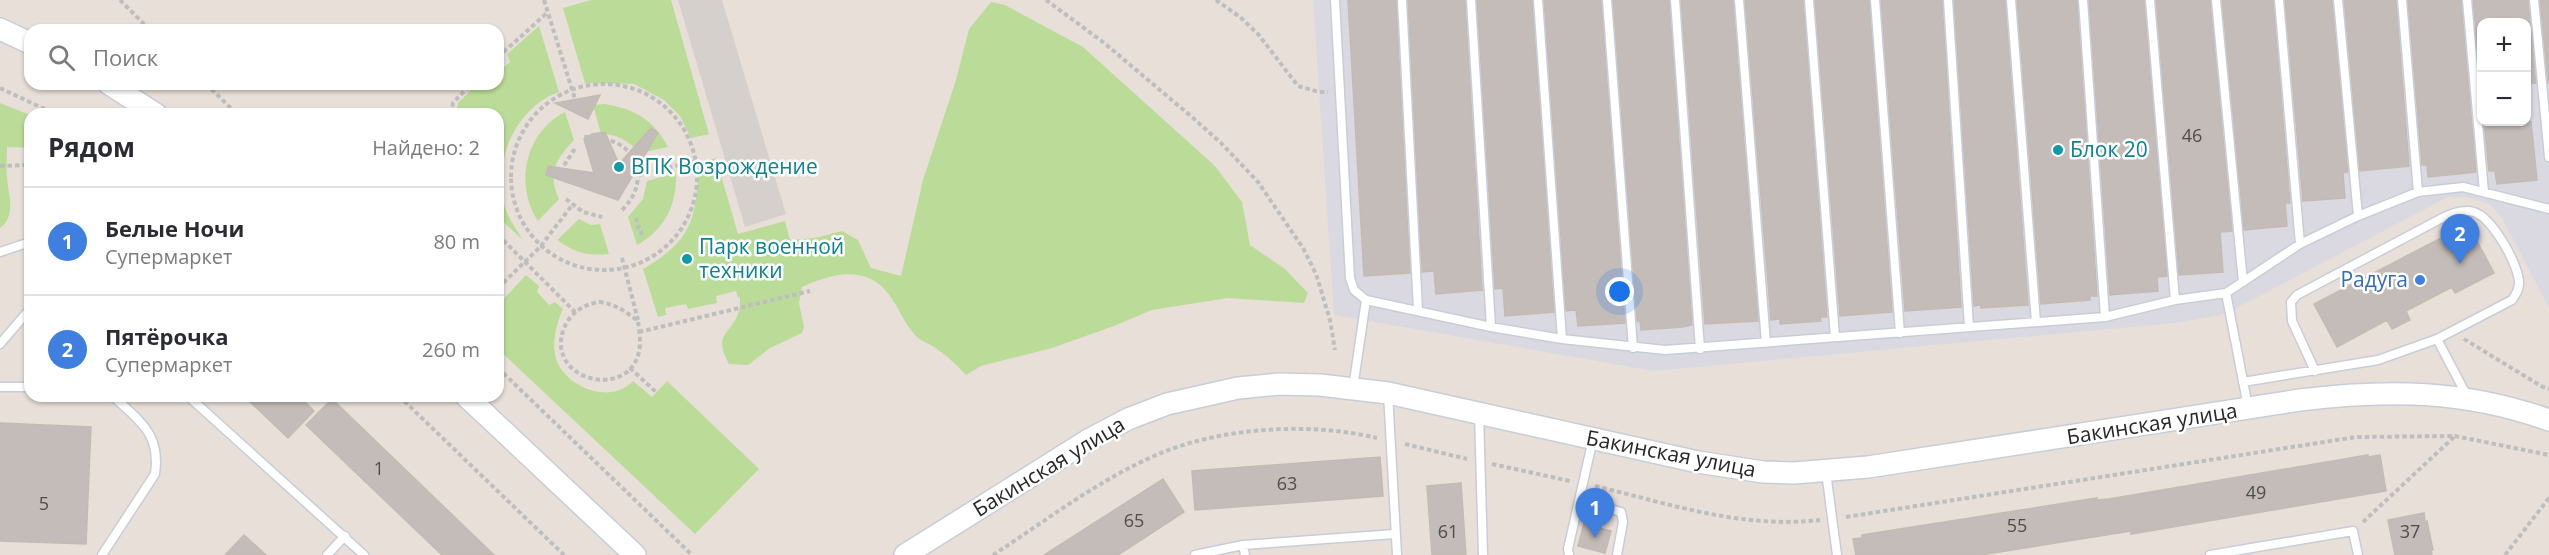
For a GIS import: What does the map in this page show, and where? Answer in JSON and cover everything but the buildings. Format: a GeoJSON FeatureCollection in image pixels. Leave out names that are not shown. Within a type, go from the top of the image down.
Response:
{"type":"FeatureCollection","features":[{"type":"Feature","properties":{"kind":"street"},"geometry":{"type":"LineString","coordinates":[[0,29],[24,40]]}},
{"type":"Feature","properties":{"kind":"street"},"geometry":{"type":"LineString","coordinates":[[118,90],[147,108]]}},
{"type":"Feature","properties":{"kind":"street","name":"Бакинская улица"},"geometry":{"type":"LineString","coordinates":[[905,555],[1089,439],[1128,419],[1167,404],[1238,388],[1279,384],[1353,388],[1388,393],[1728,468],[1763,472],[1825,471],[2300,400],[2371,393],[2406,392],[2469,398],[2549,420]]}},
{"type":"Feature","properties":{"kind":"street"},"geometry":{"type":"LineString","coordinates":[[472,402],[635,555]]}},
{"type":"Feature","properties":{"kind":"lane"},"geometry":{"type":"LineString","coordinates":[[1335,0],[1350,278],[1354,290],[1366,300],[1491,327],[1633,348],[1700,349],[2105,316],[2175,300],[2226,293],[2300,244],[2358,216],[2418,192],[2463,187],[2549,209]]}},
{"type":"Feature","properties":{"kind":"lane"},"geometry":{"type":"LineString","coordinates":[[1402,0],[1418,310]]}},
{"type":"Feature","properties":{"kind":"lane"},"geometry":{"type":"LineString","coordinates":[[1471,0],[1491,327]]}},
{"type":"Feature","properties":{"kind":"lane"},"geometry":{"type":"LineString","coordinates":[[1538,0],[1562,339]]}},
{"type":"Feature","properties":{"kind":"lane"},"geometry":{"type":"LineString","coordinates":[[1607,0],[1633,348]]}},
{"type":"Feature","properties":{"kind":"lane"},"geometry":{"type":"LineString","coordinates":[[1675,0],[1700,349]]}},
{"type":"Feature","properties":{"kind":"lane"},"geometry":{"type":"LineString","coordinates":[[1739,0],[1766,343]]}},
{"type":"Feature","properties":{"kind":"lane"},"geometry":{"type":"LineString","coordinates":[[1809,0],[1835,337]]}},
{"type":"Feature","properties":{"kind":"lane"},"geometry":{"type":"LineString","coordinates":[[1875,0],[1900,333]]}},
{"type":"Feature","properties":{"kind":"lane"},"geometry":{"type":"LineString","coordinates":[[1948,0],[1969,327]]}},
{"type":"Feature","properties":{"kind":"lane"},"geometry":{"type":"LineString","coordinates":[[2011,0],[2037,322]]}},
{"type":"Feature","properties":{"kind":"lane"},"geometry":{"type":"LineString","coordinates":[[2083,0],[2105,316]]}},
{"type":"Feature","properties":{"kind":"lane"},"geometry":{"type":"LineString","coordinates":[[2150,0],[2175,300]]}},
{"type":"Feature","properties":{"kind":"lane"},"geometry":{"type":"LineString","coordinates":[[2216,0],[2243,282]]}},
{"type":"Feature","properties":{"kind":"lane"},"geometry":{"type":"LineString","coordinates":[[2279,0],[2300,244]]}},
{"type":"Feature","properties":{"kind":"lane"},"geometry":{"type":"LineString","coordinates":[[2338,0],[2358,216]]}},
{"type":"Feature","properties":{"kind":"lane"},"geometry":{"type":"LineString","coordinates":[[2402,0],[2418,192]]}},
{"type":"Feature","properties":{"kind":"lane"},"geometry":{"type":"LineString","coordinates":[[2467,0],[2484,192]]}},
{"type":"Feature","properties":{"kind":"lane"},"geometry":{"type":"LineString","coordinates":[[2534,0],[2549,157]]}},
{"type":"Feature","properties":{"kind":"lane"},"geometry":{"type":"LineString","coordinates":[[2243,382],[2315,371],[2378,360],[2437,339],[2512,300],[2517,293],[2518,273],[2492,224],[2473,211],[2460,211],[2446,216],[2297,295],[2291,302],[2292,321],[2315,371]]}},
{"type":"Feature","properties":{"kind":"lane"},"geometry":{"type":"LineString","coordinates":[[0,252],[24,244]]}},
{"type":"Feature","properties":{"kind":"lane"},"geometry":{"type":"LineString","coordinates":[[2226,293],[2249,409]]}},
{"type":"Feature","properties":{"kind":"lane"},"geometry":{"type":"LineString","coordinates":[[1353,388],[1366,300]]}},
{"type":"Feature","properties":{"kind":"lane"},"geometry":{"type":"LineString","coordinates":[[0,344],[24,319]]}},
{"type":"Feature","properties":{"kind":"lane"},"geometry":{"type":"LineString","coordinates":[[2437,339],[2469,398]]}},
{"type":"Feature","properties":{"kind":"lane"},"geometry":{"type":"LineString","coordinates":[[0,387],[24,387]]}},
{"type":"Feature","properties":{"kind":"lane"},"geometry":{"type":"LineString","coordinates":[[1388,393],[1397,555]]}},
{"type":"Feature","properties":{"kind":"lane"},"geometry":{"type":"LineString","coordinates":[[102,555],[155,474],[157,460],[151,435],[119,402]]}},
{"type":"Feature","properties":{"kind":"lane"},"geometry":{"type":"LineString","coordinates":[[195,402],[364,555]]}},
{"type":"Feature","properties":{"kind":"lane"},"geometry":{"type":"LineString","coordinates":[[1479,412],[1483,555]]}},
{"type":"Feature","properties":{"kind":"lane"},"geometry":{"type":"LineString","coordinates":[[1569,555],[1568,549],[1593,439]]}},
{"type":"Feature","properties":{"kind":"lane"},"geometry":{"type":"LineString","coordinates":[[1825,471],[1838,555]]}},
{"type":"Feature","properties":{"kind":"lane"},"geometry":{"type":"LineString","coordinates":[[1579,500],[1620,512],[1623,522],[1617,555]]}},
{"type":"Feature","properties":{"kind":"lane"},"geometry":{"type":"LineString","coordinates":[[2210,555],[2354,531],[2358,555]]}},
{"type":"Feature","properties":{"kind":"lane"},"geometry":{"type":"LineString","coordinates":[[1195,555],[1244,545],[1395,534]]}},
{"type":"Feature","properties":{"kind":"lane"},"geometry":{"type":"LineString","coordinates":[[327,555],[345,536]]}},
{"type":"Feature","properties":{"kind":"lane"},"geometry":{"type":"LineString","coordinates":[[1244,545],[1245,555]]}},
{"type":"Feature","properties":{"kind":"path"},"geometry":{"type":"LineString","coordinates":[[120,0],[144,24]]}},
{"type":"Feature","properties":{"kind":"path"},"geometry":{"type":"LineString","coordinates":[[544,0],[580,115]]}},
{"type":"Feature","properties":{"kind":"path"},"geometry":{"type":"LineString","coordinates":[[1046,0],[1103,42],[1192,117],[1258,182],[1302,248],[1316,274],[1330,320],[1335,350]]}},
{"type":"Feature","properties":{"kind":"path"},"geometry":{"type":"LineString","coordinates":[[1216,0],[1240,17],[1258,34],[1298,86],[1318,92],[1341,90]]}},
{"type":"Feature","properties":{"kind":"path"},"geometry":{"type":"LineString","coordinates":[[504,52],[548,12]]}},
{"type":"Feature","properties":{"kind":"path"},"geometry":{"type":"LineString","coordinates":[[609,84],[628,87],[661,103],[685,130],[696,161],[696,197],[684,226],[663,250],[626,269],[604,271],[573,266],[540,246],[524,225],[516,210],[512,194],[512,162],[523,131],[533,117],[558,96],[573,89],[609,84]]}},
{"type":"Feature","properties":{"kind":"path"},"geometry":{"type":"LineString","coordinates":[[0,88],[42,108]]}},
{"type":"Feature","properties":{"kind":"path"},"geometry":{"type":"LineString","coordinates":[[212,90],[231,108]]}},
{"type":"Feature","properties":{"kind":"path"},"geometry":{"type":"LineString","coordinates":[[452,108],[453,103],[465,90]]}},
{"type":"Feature","properties":{"kind":"path"},"geometry":{"type":"LineString","coordinates":[[586,135],[587,141],[610,140],[629,152]]}},
{"type":"Feature","properties":{"kind":"path"},"geometry":{"type":"LineString","coordinates":[[562,180],[563,167],[576,147]]}},
{"type":"Feature","properties":{"kind":"path"},"geometry":{"type":"LineString","coordinates":[[639,175],[696,161]]}},
{"type":"Feature","properties":{"kind":"path"},"geometry":{"type":"LineString","coordinates":[[0,166],[24,165]]}},
{"type":"Feature","properties":{"kind":"path"},"geometry":{"type":"LineString","coordinates":[[622,210],[632,200],[637,188],[638,165]]}},
{"type":"Feature","properties":{"kind":"path"},"geometry":{"type":"LineString","coordinates":[[566,199],[583,212],[602,217]]}},
{"type":"Feature","properties":{"kind":"path"},"geometry":{"type":"LineString","coordinates":[[504,282],[540,246],[573,204]]}},
{"type":"Feature","properties":{"kind":"path"},"geometry":{"type":"LineString","coordinates":[[636,218],[642,235]]}},
{"type":"Feature","properties":{"kind":"path"},"geometry":{"type":"LineString","coordinates":[[504,241],[575,312]]}},
{"type":"Feature","properties":{"kind":"path"},"geometry":{"type":"LineString","coordinates":[[622,258],[638,321],[640,345],[637,358],[620,376],[608,380],[595,380],[583,376],[573,369],[565,358],[562,340],[567,322],[575,312],[586,305],[599,302],[613,304],[638,321]]}},
{"type":"Feature","properties":{"kind":"path"},"geometry":{"type":"LineString","coordinates":[[639,332],[810,291]]}},
{"type":"Feature","properties":{"kind":"path"},"geometry":{"type":"LineString","coordinates":[[2452,332],[2549,389]]}},
{"type":"Feature","properties":{"kind":"path"},"geometry":{"type":"LineString","coordinates":[[630,368],[656,392]]}},
{"type":"Feature","properties":{"kind":"path"},"geometry":{"type":"LineString","coordinates":[[504,374],[692,555]]}},
{"type":"Feature","properties":{"kind":"path"},"geometry":{"type":"LineString","coordinates":[[405,402],[564,555]]}},
{"type":"Feature","properties":{"kind":"path"},"geometry":{"type":"LineString","coordinates":[[2354,531],[2455,436]]}},
{"type":"Feature","properties":{"kind":"path"},"geometry":{"type":"LineString","coordinates":[[2505,555],[2549,498]]}},
{"type":"Feature","properties":{"kind":"shaded area"},"geometry":{"type":"Polygon","coordinates":[[[678,0],[722,0],[786,214],[745,227],[678,0]]]}},
{"type":"Feature","properties":{"kind":"shaded area"},"geometry":{"type":"Polygon","coordinates":[[[1313,0],[2549,0],[2549,308],[2502,218],[2489,204],[2466,197],[2448,197],[2229,312],[2217,316],[2175,323],[1654,371],[1334,315],[1313,0]]]}},
{"type":"Feature","properties":{"kind":"green space"},"geometry":{"type":"Polygon","coordinates":[[[591,0],[671,0],[709,134],[691,138],[680,116],[664,100],[634,84],[585,83],[563,8],[591,0]]]}},
{"type":"Feature","properties":{"kind":"green space"},"geometry":{"type":"Polygon","coordinates":[[[991,2],[1005,5],[1083,47],[1215,166],[1242,202],[1250,245],[1285,269],[1308,293],[1304,303],[1228,298],[1152,310],[1052,348],[981,366],[966,375],[943,353],[915,335],[881,286],[860,275],[837,275],[802,287],[799,303],[804,327],[802,333],[770,348],[748,365],[729,364],[722,346],[725,335],[739,311],[740,297],[738,298],[736,291],[716,296],[717,303],[688,309],[686,304],[665,308],[666,315],[658,317],[643,269],[673,248],[682,237],[693,213],[699,163],[716,158],[738,234],[785,221],[790,240],[815,238],[842,231],[858,240],[871,268],[901,276],[923,180],[956,80],[969,29],[991,2]]]}},
{"type":"Feature","properties":{"kind":"green space"},"geometry":{"type":"Polygon","coordinates":[[[539,26],[559,92],[530,110],[511,139],[504,161],[504,108],[457,108],[458,103],[471,90],[504,90],[504,67],[510,62],[507,54],[539,26]]]}},
{"type":"Feature","properties":{"kind":"green space"},"geometry":{"type":"Polygon","coordinates":[[[0,103],[24,113],[24,148],[7,147],[10,211],[0,228],[0,103]]]}},
{"type":"Feature","properties":{"kind":"green space"},"geometry":{"type":"Polygon","coordinates":[[[605,104],[626,109],[642,117],[663,138],[668,147],[640,153],[622,139],[613,135],[601,134],[593,105],[605,104]]]}},
{"type":"Feature","properties":{"kind":"green space"},"geometry":{"type":"Polygon","coordinates":[[[565,112],[574,140],[555,167],[555,190],[559,199],[538,221],[526,192],[525,176],[528,160],[541,132],[551,121],[565,112]]]}},
{"type":"Feature","properties":{"kind":"green space"},"geometry":{"type":"Polygon","coordinates":[[[676,173],[674,196],[667,215],[662,224],[647,239],[637,245],[628,217],[643,199],[647,181],[676,173]]]}},
{"type":"Feature","properties":{"kind":"green space"},"geometry":{"type":"Polygon","coordinates":[[[504,201],[510,220],[523,240],[504,223],[504,201]]]}},
{"type":"Feature","properties":{"kind":"green space"},"geometry":{"type":"Polygon","coordinates":[[[579,219],[591,225],[600,224],[609,254],[581,253],[557,240],[579,219]]]}},
{"type":"Feature","properties":{"kind":"green space"},"geometry":{"type":"Polygon","coordinates":[[[526,275],[539,286],[537,292],[549,305],[555,302],[563,309],[556,329],[554,350],[558,364],[572,380],[592,390],[603,392],[614,392],[633,381],[652,397],[667,381],[759,469],[695,534],[504,355],[504,299],[526,275]]]}},
{"type":"Feature","properties":{"kind":"place","name":"Блок 20"},"geometry":{"type":"Point","coordinates":[2058,150]}},
{"type":"Feature","properties":{"kind":"place","name":"ВПК Возрождение"},"geometry":{"type":"Point","coordinates":[619,167]}},
{"type":"Feature","properties":{"kind":"place","name":"Парк военной техники"},"geometry":{"type":"Point","coordinates":[687,259]}},
{"type":"Feature","properties":{"kind":"place","name":"Пятёрочка"},"geometry":{"type":"Point","coordinates":[2460,264]}},
{"type":"Feature","properties":{"kind":"place","name":"Радуга"},"geometry":{"type":"Point","coordinates":[2420,280]}},
{"type":"Feature","properties":{"kind":"place","name":"Белые Ночи"},"geometry":{"type":"Point","coordinates":[1595,538]}}]}
